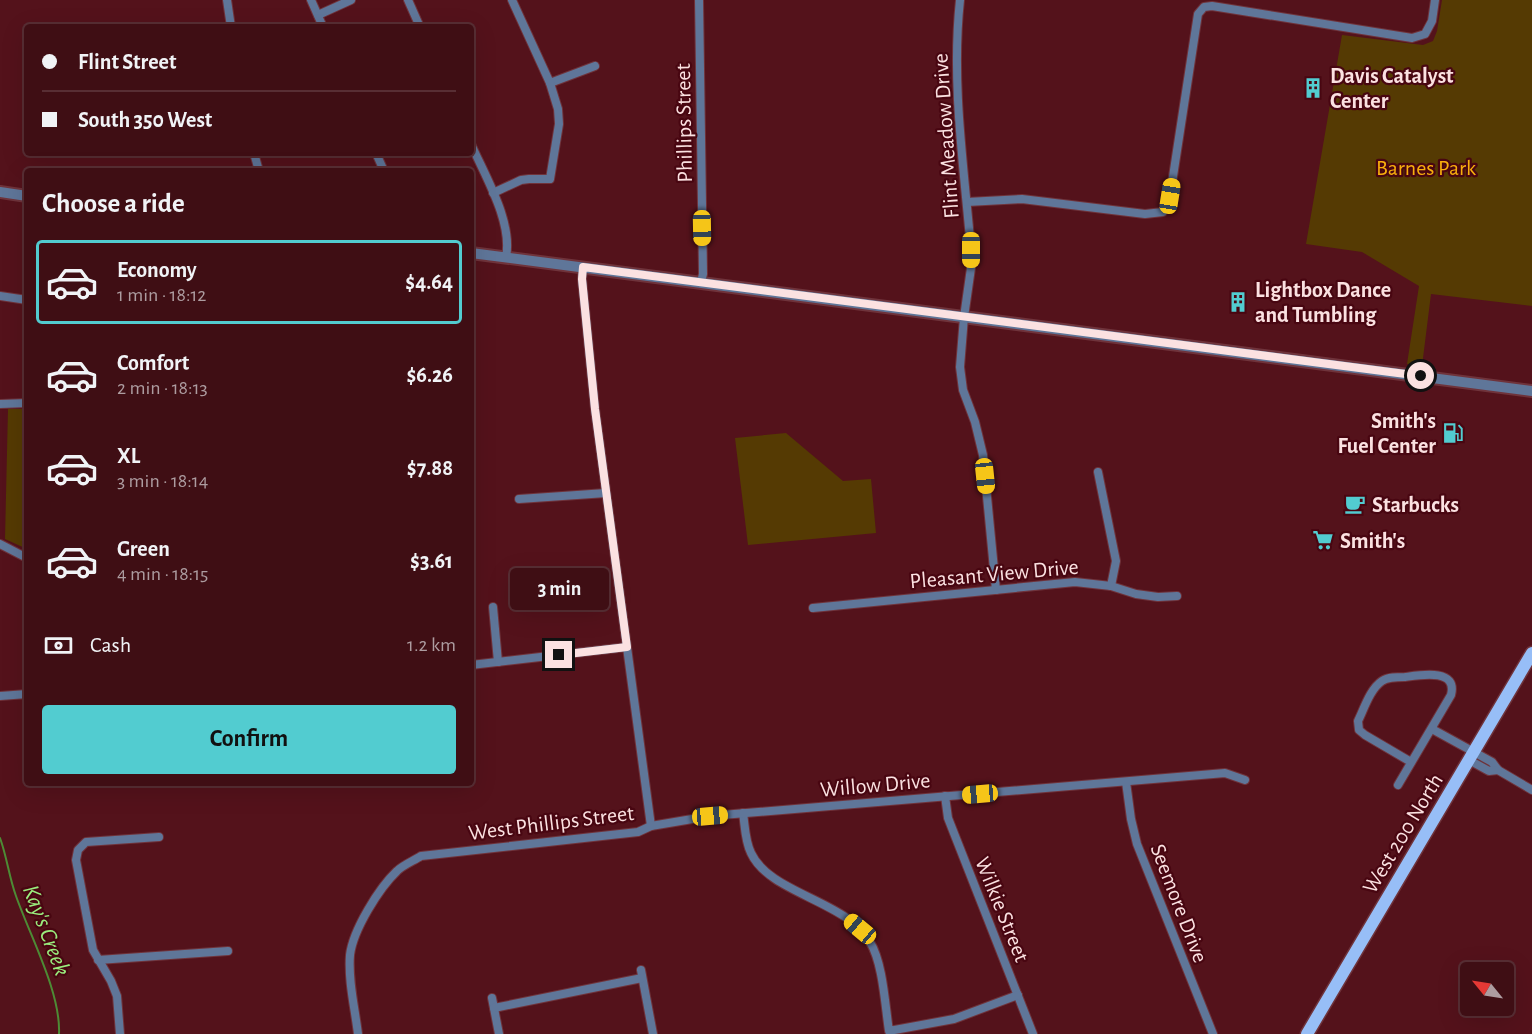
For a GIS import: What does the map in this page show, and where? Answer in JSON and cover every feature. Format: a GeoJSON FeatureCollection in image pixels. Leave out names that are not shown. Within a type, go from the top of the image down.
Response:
{"type":"FeatureCollection","features":[{"type":"Feature","properties":{"kind":"main road","name":"West 200 North"},"geometry":{"type":"LineString","coordinates":[[1307,1034],[1532,653]]}},
{"type":"Feature","properties":{"kind":"street"},"geometry":{"type":"LineString","coordinates":[[227,0],[231,24]]}},
{"type":"Feature","properties":{"kind":"street"},"geometry":{"type":"LineString","coordinates":[[311,0],[322,24]]}},
{"type":"Feature","properties":{"kind":"street"},"geometry":{"type":"LineString","coordinates":[[318,15],[351,0]]}},
{"type":"Feature","properties":{"kind":"street"},"geometry":{"type":"LineString","coordinates":[[408,0],[419,24]]}},
{"type":"Feature","properties":{"kind":"street","name":"Phillips Street"},"geometry":{"type":"LineString","coordinates":[[699,0],[703,274],[701,282]]}},
{"type":"Feature","properties":{"kind":"street","name":"Flint Meadow Drive"},"geometry":{"type":"LineString","coordinates":[[960,0],[957,29],[957,83],[971,250],[960,367],[963,390],[975,422],[983,455],[996,590]]}},
{"type":"Feature","properties":{"kind":"street"},"geometry":{"type":"LineString","coordinates":[[967,202],[1022,200],[1145,214],[1163,212],[1170,196],[1198,14],[1204,7],[1212,6],[1412,38],[1425,34],[1432,21],[1435,0]]}},
{"type":"Feature","properties":{"kind":"street"},"geometry":{"type":"LineString","coordinates":[[493,193],[521,180],[550,179],[560,124],[550,83],[515,1]]}},
{"type":"Feature","properties":{"kind":"street"},"geometry":{"type":"LineString","coordinates":[[550,83],[595,66]]}},
{"type":"Feature","properties":{"kind":"street"},"geometry":{"type":"LineString","coordinates":[[474,151],[504,219],[507,240],[506,257]]}},
{"type":"Feature","properties":{"kind":"street"},"geometry":{"type":"LineString","coordinates":[[0,192],[24,196]]}},
{"type":"Feature","properties":{"kind":"street"},"geometry":{"type":"LineString","coordinates":[[474,253],[1532,391]]}},
{"type":"Feature","properties":{"kind":"street","name":"West Phillips Street"},"geometry":{"type":"LineString","coordinates":[[358,1034],[350,976],[350,954],[357,933],[379,892],[398,869],[421,856],[638,832],[651,826],[595,409],[582,279],[583,267]]}},
{"type":"Feature","properties":{"kind":"street"},"geometry":{"type":"LineString","coordinates":[[0,296],[24,300]]}},
{"type":"Feature","properties":{"kind":"street"},"geometry":{"type":"LineString","coordinates":[[0,404],[24,403]]}},
{"type":"Feature","properties":{"kind":"street"},"geometry":{"type":"LineString","coordinates":[[1098,472],[1116,561],[1111,586]]}},
{"type":"Feature","properties":{"kind":"street"},"geometry":{"type":"LineString","coordinates":[[519,499],[606,493]]}},
{"type":"Feature","properties":{"kind":"street"},"geometry":{"type":"LineString","coordinates":[[0,544],[24,556]]}},
{"type":"Feature","properties":{"kind":"street","name":"Pleasant View Drive"},"geometry":{"type":"LineString","coordinates":[[813,608],[1075,582],[1111,586],[1136,594],[1158,597],[1176,596]]}},
{"type":"Feature","properties":{"kind":"street"},"geometry":{"type":"LineString","coordinates":[[493,607],[498,663]]}},
{"type":"Feature","properties":{"kind":"street"},"geometry":{"type":"LineString","coordinates":[[474,665],[627,647]]}},
{"type":"Feature","properties":{"kind":"street"},"geometry":{"type":"LineString","coordinates":[[1398,785],[1451,695],[1453,689],[1450,681],[1439,675],[1385,679],[1375,688],[1358,721],[1358,726],[1365,735],[1411,762]]}},
{"type":"Feature","properties":{"kind":"street"},"geometry":{"type":"LineString","coordinates":[[0,696],[24,694]]}},
{"type":"Feature","properties":{"kind":"street"},"geometry":{"type":"LineString","coordinates":[[1432,729],[1471,756],[1492,762],[1498,770],[1532,790]]}},
{"type":"Feature","properties":{"kind":"street","name":"Willow Drive"},"geometry":{"type":"LineString","coordinates":[[651,826],[710,816],[1225,773],[1245,780]]}},
{"type":"Feature","properties":{"kind":"street","name":"Seemore Drive"},"geometry":{"type":"LineString","coordinates":[[1126,782],[1137,844],[1213,1034]]}},
{"type":"Feature","properties":{"kind":"street","name":"Wilkie Street"},"geometry":{"type":"LineString","coordinates":[[945,796],[948,818],[1033,1034]]}},
{"type":"Feature","properties":{"kind":"street"},"geometry":{"type":"LineString","coordinates":[[743,813],[746,840],[751,854],[760,866],[775,879],[846,917],[870,941],[878,958],[889,1031],[954,1018],[1018,995]]}},
{"type":"Feature","properties":{"kind":"street"},"geometry":{"type":"LineString","coordinates":[[120,1034],[117,996],[93,950],[76,860],[78,850],[86,842],[159,837]]}},
{"type":"Feature","properties":{"kind":"street"},"geometry":{"type":"LineString","coordinates":[[98,960],[228,951]]}},
{"type":"Feature","properties":{"kind":"street"},"geometry":{"type":"LineString","coordinates":[[494,1008],[642,974],[653,1034]]}},
{"type":"Feature","properties":{"kind":"street"},"geometry":{"type":"LineString","coordinates":[[492,998],[499,1034]]}},
{"type":"Feature","properties":{"kind":"green space","name":"Barnes Park"},"geometry":{"type":"Polygon","coordinates":[[[1442,0],[1532,0],[1532,306],[1431,294],[1422,366],[1407,364],[1419,286],[1362,252],[1306,244],[1342,35],[1423,45],[1433,41],[1442,0]]]}},
{"type":"Feature","properties":{"kind":"green space"},"geometry":{"type":"Polygon","coordinates":[[[8,409],[24,409],[24,548],[5,539],[8,409]]]}},
{"type":"Feature","properties":{"kind":"green space"},"geometry":{"type":"Polygon","coordinates":[[[786,433],[843,481],[871,479],[876,533],[748,545],[735,438],[786,433]]]}},
{"type":"Feature","properties":{"kind":"waterway","name":"Kay's Creek"},"geometry":{"type":"LineString","coordinates":[[0,838],[16,896],[50,983],[59,1034]]}},
{"type":"Feature","properties":{"kind":"place","name":"Davis Catalyst Center"},"geometry":{"type":"Point","coordinates":[1313,88]}},
{"type":"Feature","properties":{"kind":"place","name":"Lightbox Dance and Tumbling"},"geometry":{"type":"Point","coordinates":[1238,302]}},
{"type":"Feature","properties":{"kind":"place","name":"Smith's Fuel Center"},"geometry":{"type":"Point","coordinates":[1453,433]}},
{"type":"Feature","properties":{"kind":"place","name":"Starbucks"},"geometry":{"type":"Point","coordinates":[1355,504]}},
{"type":"Feature","properties":{"kind":"place","name":"Smith's"},"geometry":{"type":"Point","coordinates":[1323,540]}},
{"type":"Feature","properties":{"kind":"route"},"geometry":{"type":"LineString","coordinates":[[559,655],[627,647],[595,409],[582,279],[583,267],[1421,376]]}}]}
